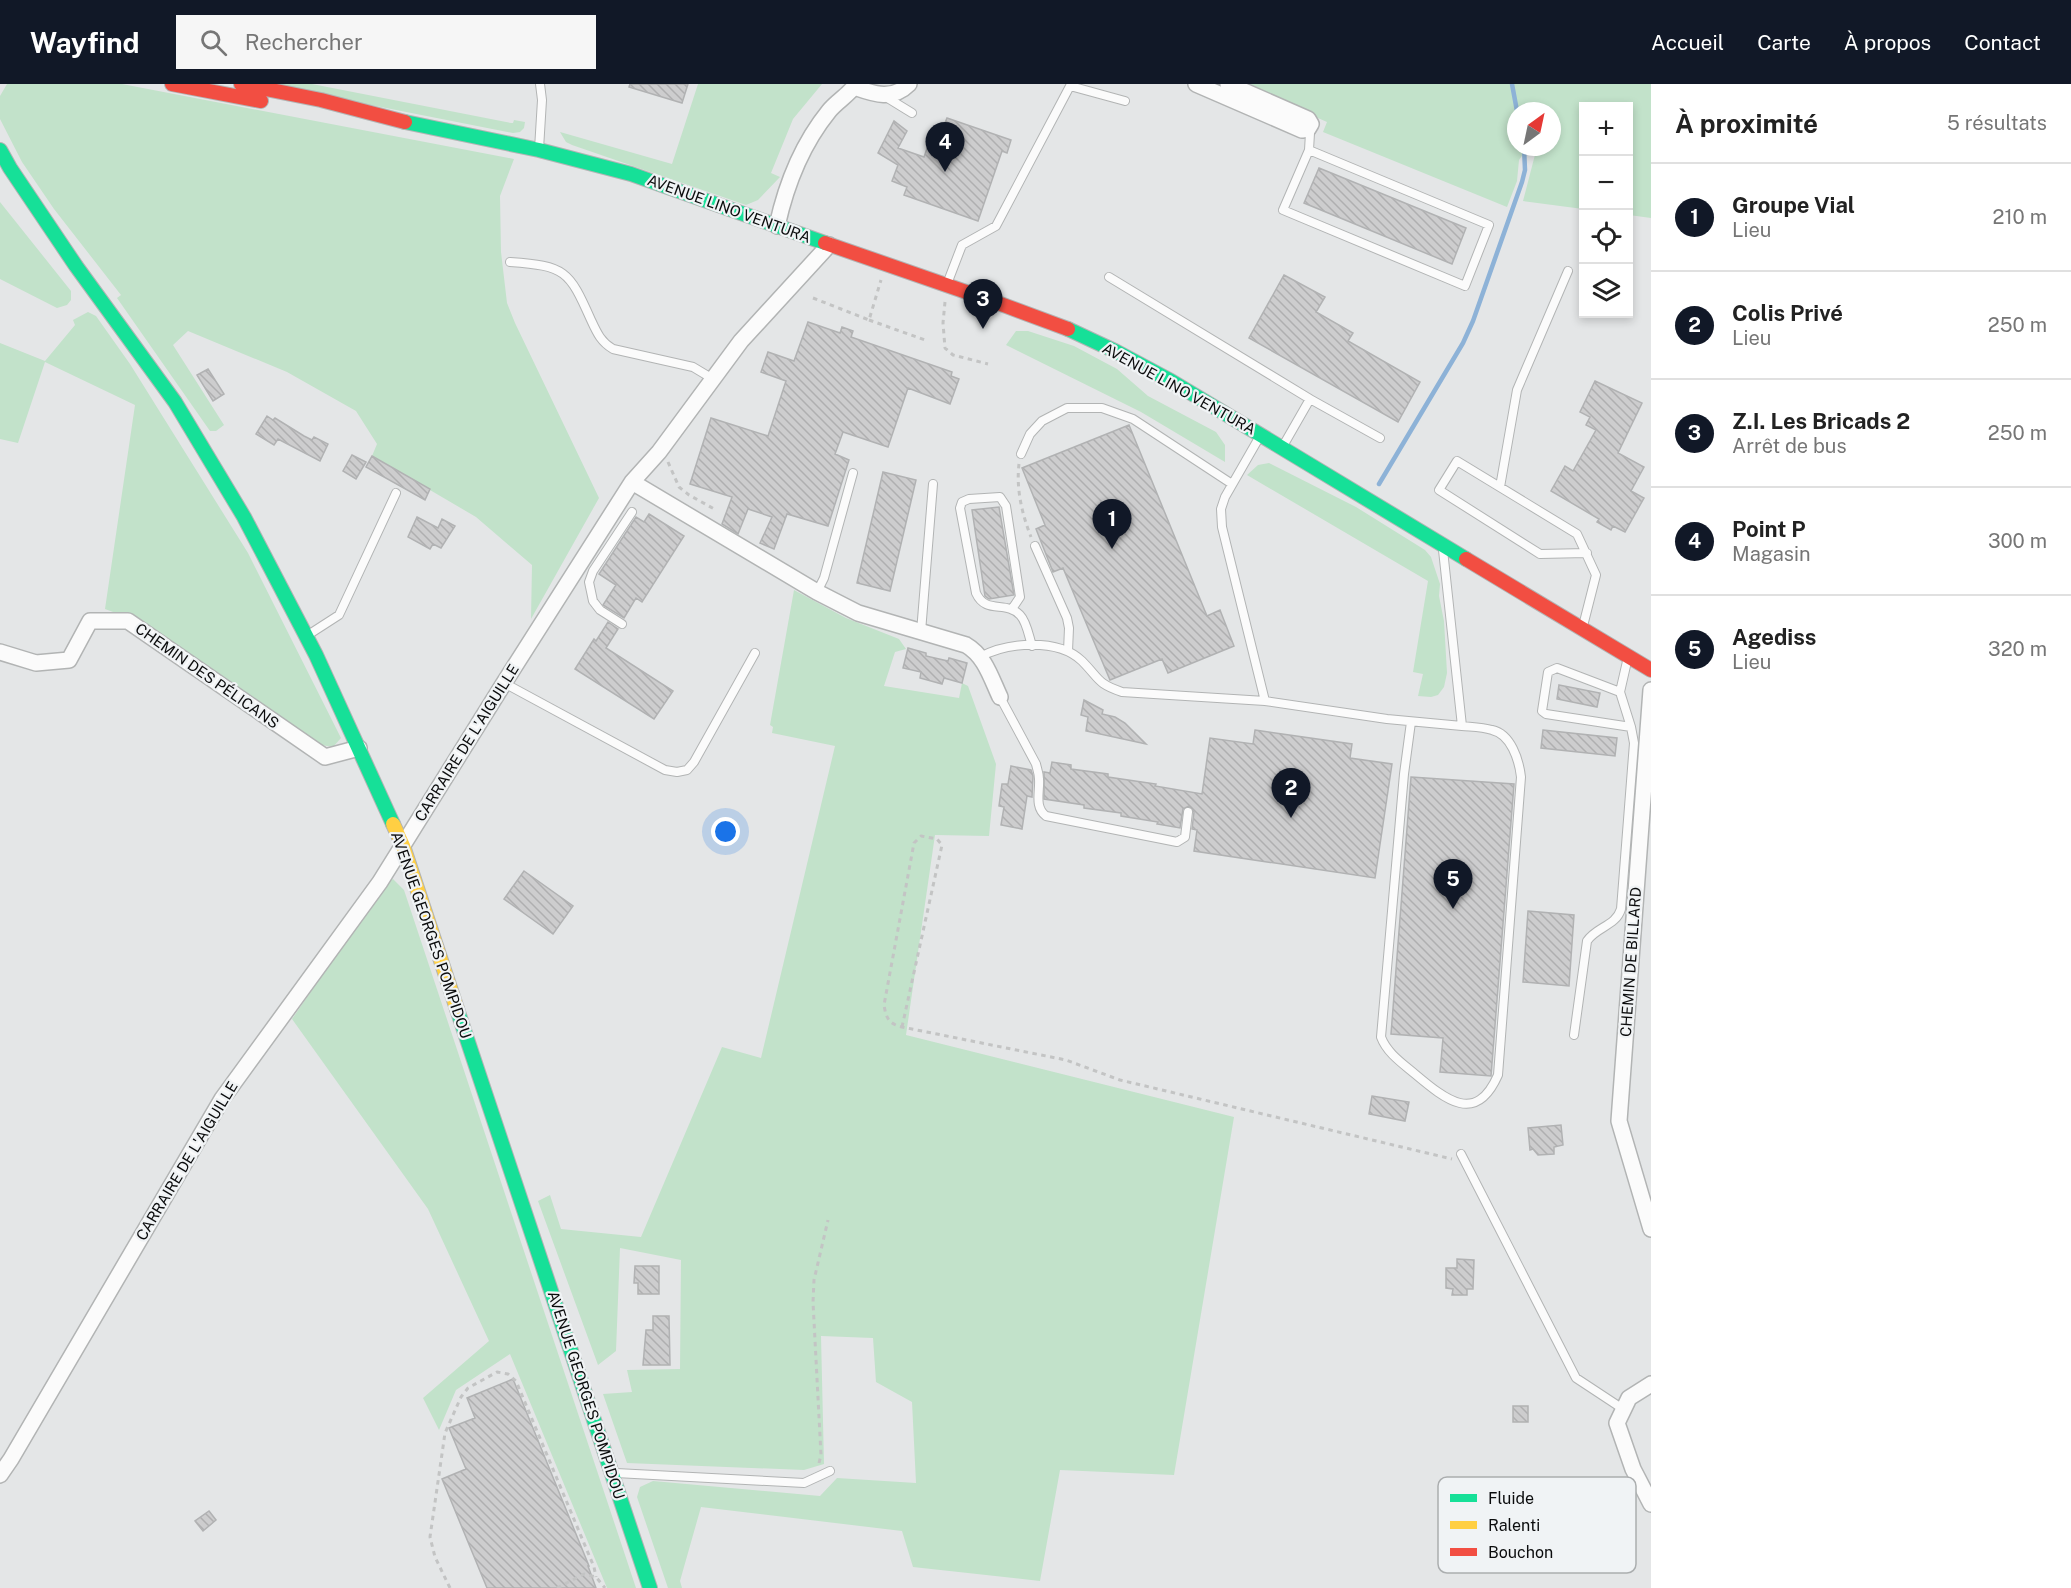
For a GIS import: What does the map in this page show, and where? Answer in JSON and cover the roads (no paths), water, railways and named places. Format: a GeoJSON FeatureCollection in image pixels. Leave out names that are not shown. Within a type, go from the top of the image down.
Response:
{"type":"FeatureCollection","features":[{"type":"Feature","properties":{"kind":"main road","name":"AVENUE LINO VENTURA"},"geometry":{"type":"LineString","coordinates":[[172,84],[246,88],[321,100],[390,119],[539,150],[631,174],[1063,327],[1171,381],[1651,670]]}},
{"type":"Feature","properties":{"kind":"main road","name":"AVENUE GEORGES POMPIDOU"},"geometry":{"type":"LineString","coordinates":[[0,150],[76,266],[175,402],[244,517],[307,636],[403,846],[650,1588]]}},
{"type":"Feature","properties":{"kind":"main road","name":"AVENUE GEORGES POMPIDOU"},"geometry":{"type":"LineString","coordinates":[[0,174],[76,266]]}},
{"type":"Feature","properties":{"kind":"street"},"geometry":{"type":"LineString","coordinates":[[777,226],[801,154],[812,134],[831,109],[855,86],[884,96],[899,92],[909,84]]}},
{"type":"Feature","properties":{"kind":"street"},"geometry":{"type":"LineString","coordinates":[[1196,84],[1308,118],[1311,124],[1308,129]]}},
{"type":"Feature","properties":{"kind":"street","name":"CARRAIRE DE L'AIGUILLE"},"geometry":{"type":"LineString","coordinates":[[0,1475],[222,1099],[380,882],[504,682],[604,541],[632,482],[659,452],[741,341],[829,245]]}},
{"type":"Feature","properties":{"kind":"street"},"geometry":{"type":"LineString","coordinates":[[632,482],[817,592],[858,613],[966,645],[980,657],[1000,697]]}},
{"type":"Feature","properties":{"kind":"street","name":"CHEMIN DES PÉLICANS"},"geometry":{"type":"LineString","coordinates":[[0,652],[36,663],[69,660],[90,621],[128,621],[325,757],[358,748]]}},
{"type":"Feature","properties":{"kind":"street","name":"CHEMIN DE BILLARD"},"geometry":{"type":"LineString","coordinates":[[1651,690],[1619,1122],[1651,1229]]}},
{"type":"Feature","properties":{"kind":"street"},"geometry":{"type":"LineString","coordinates":[[1651,1384],[1629,1398],[1617,1423],[1633,1469],[1651,1504]]}},
{"type":"Feature","properties":{"kind":"lane"},"geometry":{"type":"LineString","coordinates":[[539,150],[542,100],[540,84]]}},
{"type":"Feature","properties":{"kind":"lane"},"geometry":{"type":"LineString","coordinates":[[946,285],[962,245],[996,226],[1070,86],[1125,101]]}},
{"type":"Feature","properties":{"kind":"lane"},"geometry":{"type":"LineString","coordinates":[[884,96],[912,113]]}},
{"type":"Feature","properties":{"kind":"lane"},"geometry":{"type":"LineString","coordinates":[[1308,129],[1310,133],[1309,150],[1283,210],[1465,286],[1489,225],[1309,150]]}},
{"type":"Feature","properties":{"kind":"lane"},"geometry":{"type":"LineString","coordinates":[[510,262],[542,264],[569,278],[579,292],[598,336],[613,350],[693,367],[713,379]]}},
{"type":"Feature","properties":{"kind":"lane"},"geometry":{"type":"LineString","coordinates":[[1500,487],[1517,390],[1568,271]]}},
{"type":"Feature","properties":{"kind":"lane"},"geometry":{"type":"LineString","coordinates":[[1109,277],[1310,399],[1380,438]]}},
{"type":"Feature","properties":{"kind":"lane"},"geometry":{"type":"LineString","coordinates":[[1282,448],[1310,399]]}},
{"type":"Feature","properties":{"kind":"lane"},"geometry":{"type":"LineString","coordinates":[[1021,454],[1030,434],[1042,421],[1067,408],[1102,408],[1133,419],[1232,484]]}},
{"type":"Feature","properties":{"kind":"lane"},"geometry":{"type":"LineString","coordinates":[[1261,435],[1232,484],[1221,509],[1222,527],[1265,701]]}},
{"type":"Feature","properties":{"kind":"lane"},"geometry":{"type":"LineString","coordinates":[[1582,628],[1596,575],[1587,553],[1577,534],[1457,461],[1439,490],[1540,554],[1587,553]]}},
{"type":"Feature","properties":{"kind":"lane"},"geometry":{"type":"LineString","coordinates":[[817,592],[824,578],[853,473]]}},
{"type":"Feature","properties":{"kind":"lane"},"geometry":{"type":"LineString","coordinates":[[921,632],[933,484]]}},
{"type":"Feature","properties":{"kind":"lane"},"geometry":{"type":"LineString","coordinates":[[307,636],[339,615],[396,493]]}},
{"type":"Feature","properties":{"kind":"lane"},"geometry":{"type":"LineString","coordinates":[[1012,609],[1020,597],[1004,501],[1000,497],[969,499],[962,502],[960,508],[976,592],[980,600],[987,605],[1012,609],[1020,615],[1024,620],[1032,646]]}},
{"type":"Feature","properties":{"kind":"lane"},"geometry":{"type":"LineString","coordinates":[[622,624],[600,610],[592,601],[589,582],[604,541],[632,512]]}},
{"type":"Feature","properties":{"kind":"lane"},"geometry":{"type":"LineString","coordinates":[[1442,543],[1462,726]]}},
{"type":"Feature","properties":{"kind":"lane"},"geometry":{"type":"LineString","coordinates":[[1035,546],[1067,618],[1070,628],[1068,651]]}},
{"type":"Feature","properties":{"kind":"lane"},"geometry":{"type":"LineString","coordinates":[[980,657],[1000,647],[1049,645],[1068,651],[1082,662],[1097,680],[1122,692],[1265,701],[1411,722],[1494,730],[1505,739],[1519,763],[1521,777],[1498,1075],[1485,1098],[1474,1104],[1460,1105],[1434,1090],[1391,1053],[1381,1037],[1404,774],[1411,722]]}},
{"type":"Feature","properties":{"kind":"lane"},"geometry":{"type":"LineString","coordinates":[[504,682],[665,770],[676,772],[687,770],[694,762],[755,653]]}},
{"type":"Feature","properties":{"kind":"lane"},"geometry":{"type":"LineString","coordinates":[[1574,1035],[1587,940],[1591,934],[1614,921],[1621,909],[1634,743],[1620,692],[1628,656]]}},
{"type":"Feature","properties":{"kind":"lane"},"geometry":{"type":"LineString","coordinates":[[1620,692],[1557,668],[1548,672],[1542,711],[1546,714],[1631,727]]}},
{"type":"Feature","properties":{"kind":"lane"},"geometry":{"type":"LineString","coordinates":[[1000,697],[1036,764],[1040,776],[1038,806],[1046,816],[1177,842],[1185,837],[1188,812]]}},
{"type":"Feature","properties":{"kind":"lane"},"geometry":{"type":"LineString","coordinates":[[1461,1154],[1576,1378],[1623,1409]]}},
{"type":"Feature","properties":{"kind":"lane"},"geometry":{"type":"LineString","coordinates":[[611,1472],[804,1483],[830,1471]]}},
{"type":"Feature","properties":{"kind":"waterway"},"geometry":{"type":"LineString","coordinates":[[1512,84],[1515,102]]}},
{"type":"Feature","properties":{"kind":"waterway"},"geometry":{"type":"LineString","coordinates":[[1379,484],[1463,343],[1473,321],[1522,182],[1525,170],[1524,156]]}},
{"type":"Feature","properties":{"kind":"place","name":"Point P"},"geometry":{"type":"Point","coordinates":[945,172]}},
{"type":"Feature","properties":{"kind":"place","name":"Z.I. Les Bricads 2"},"geometry":{"type":"Point","coordinates":[983,329]}},
{"type":"Feature","properties":{"kind":"place","name":"Groupe Vial"},"geometry":{"type":"Point","coordinates":[1112,549]}},
{"type":"Feature","properties":{"kind":"place","name":"Colis Privé"},"geometry":{"type":"Point","coordinates":[1291,818]}},
{"type":"Feature","properties":{"kind":"place","name":"Agediss"},"geometry":{"type":"Point","coordinates":[1453,909]}}]}
